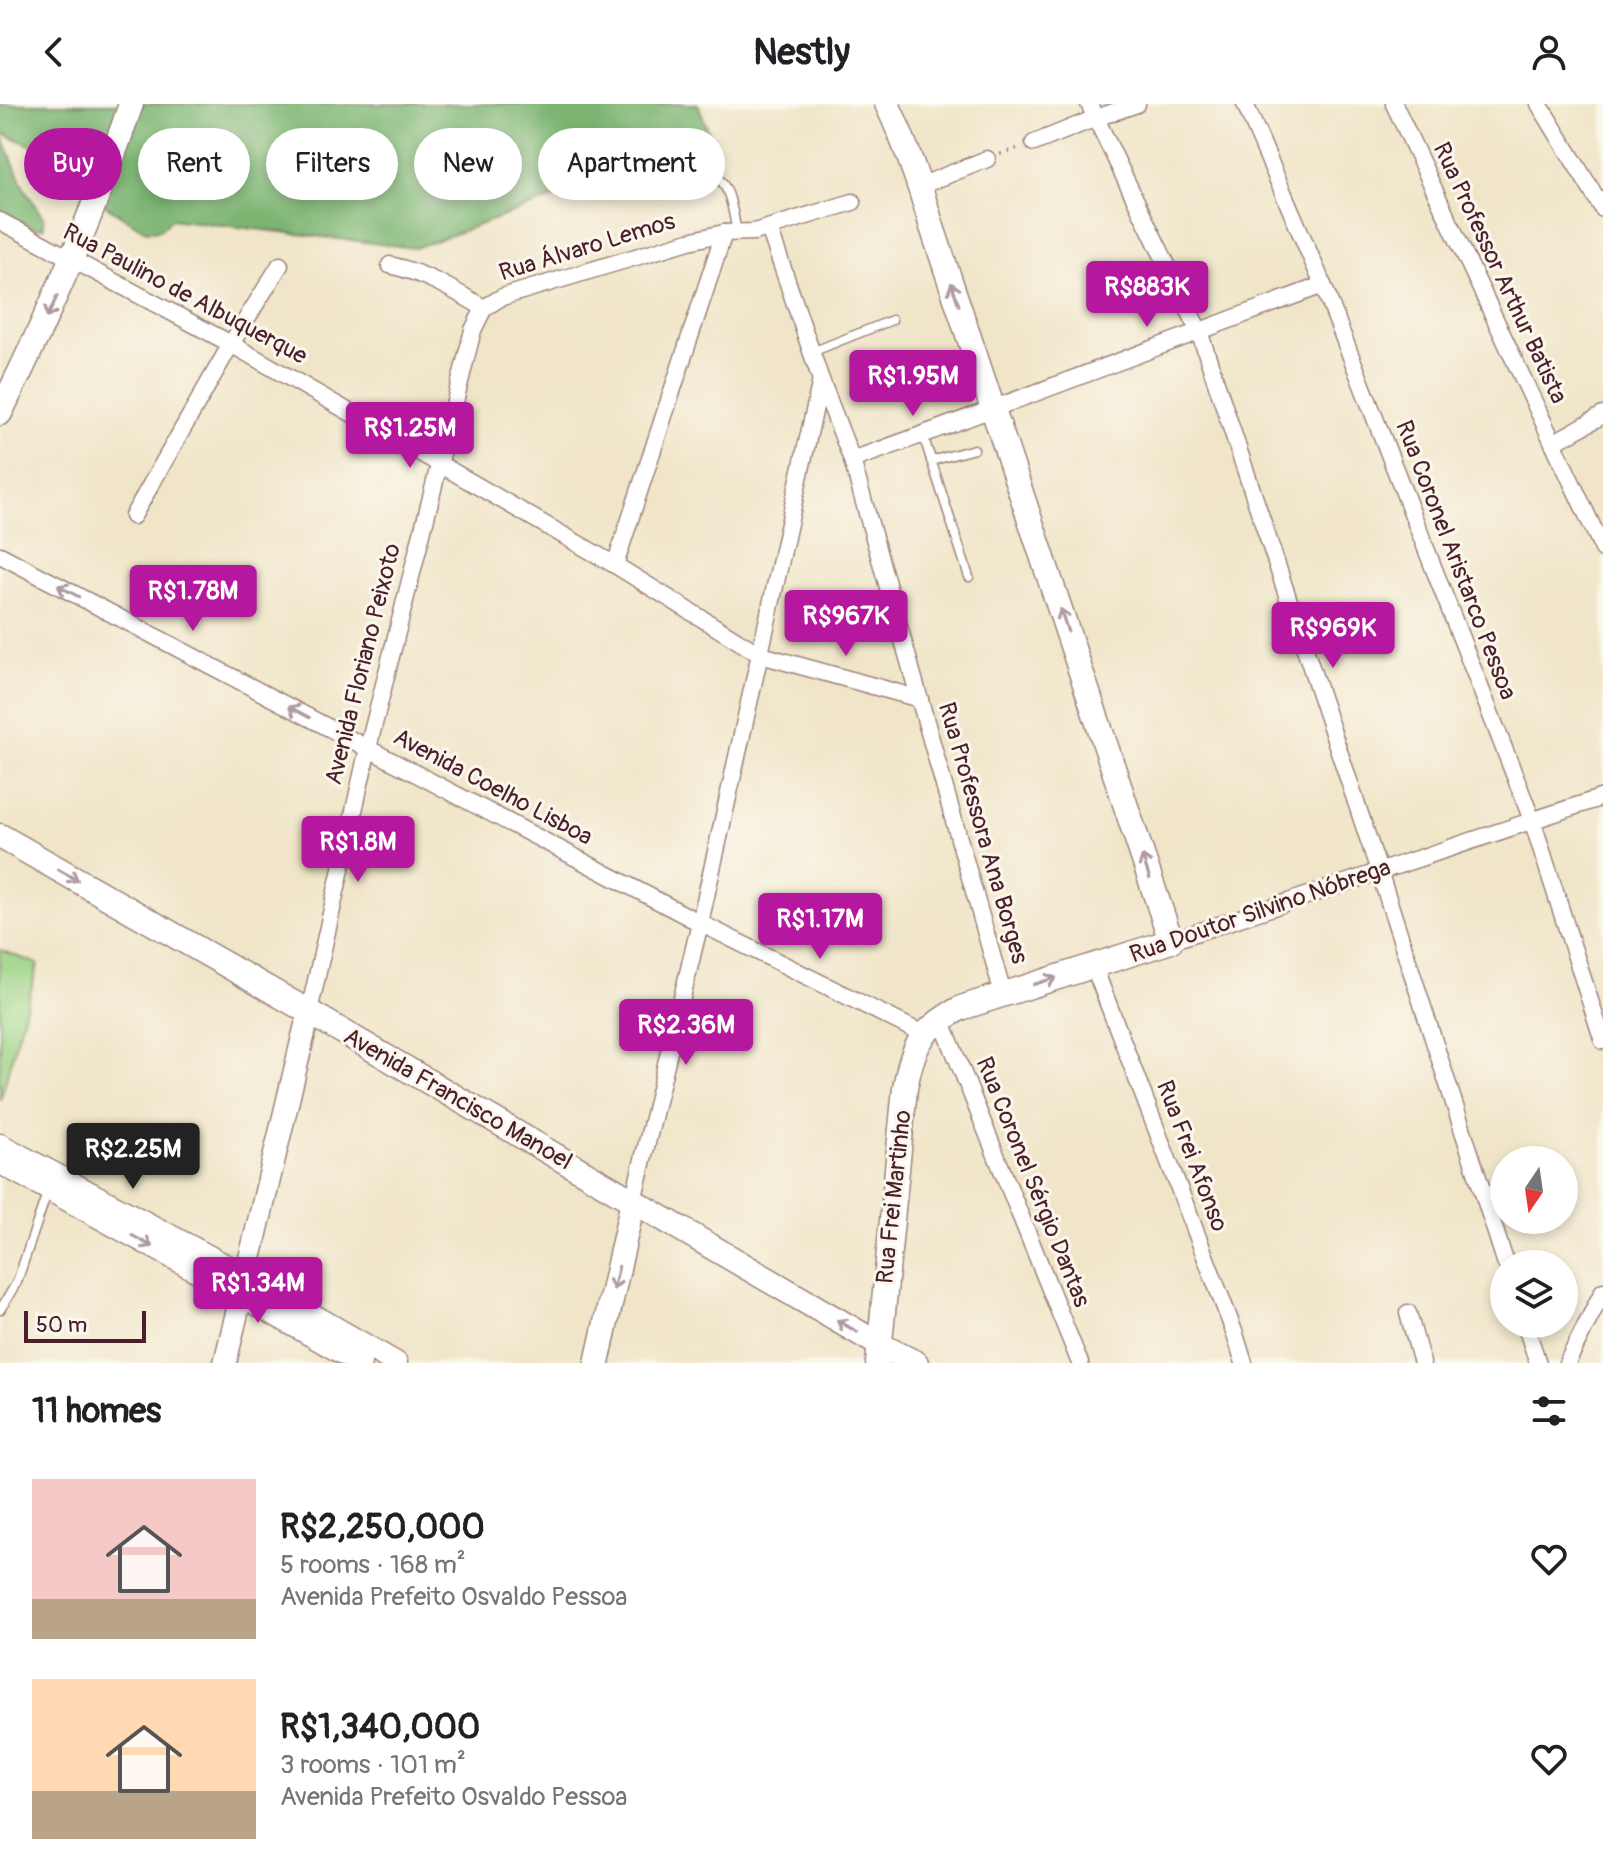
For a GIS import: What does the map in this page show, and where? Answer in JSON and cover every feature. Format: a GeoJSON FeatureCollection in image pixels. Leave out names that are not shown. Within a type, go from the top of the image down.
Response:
{"type":"FeatureCollection","features":[{"type":"Feature","properties":{"kind":"main road"},"geometry":{"type":"LineString","coordinates":[[0,413],[73,261],[131,104]]}},
{"type":"Feature","properties":{"kind":"main road"},"geometry":{"type":"LineString","coordinates":[[887,104],[920,186],[1171,941]]}},
{"type":"Feature","properties":{"kind":"main road","name":"Avenida Francisco Manoel"},"geometry":{"type":"LineString","coordinates":[[0,836],[633,1201],[879,1354],[916,1363]]}},
{"type":"Feature","properties":{"kind":"main road","name":"Rua Doutor Silvino Nóbrega"},"geometry":{"type":"LineString","coordinates":[[932,1027],[961,1008],[1171,941]]}},
{"type":"Feature","properties":{"kind":"main road","name":"Rua Frei Martinho"},"geometry":{"type":"LineString","coordinates":[[879,1354],[905,1088],[910,1062],[932,1027]]}},
{"type":"Feature","properties":{"kind":"main road"},"geometry":{"type":"LineString","coordinates":[[597,1363],[633,1201]]}},
{"type":"Feature","properties":{"kind":"street"},"geometry":{"type":"LineString","coordinates":[[1034,143],[1092,111],[1137,104]]}},
{"type":"Feature","properties":{"kind":"street","name":"Rua Coronel Aristarco Pessoa"},"geometry":{"type":"LineString","coordinates":[[1245,104],[1323,285],[1532,820],[1603,1041]]}},
{"type":"Feature","properties":{"kind":"street","name":"Rua Professor Arthur Batista"},"geometry":{"type":"LineString","coordinates":[[1394,104],[1603,549]]}},
{"type":"Feature","properties":{"kind":"street"},"geometry":{"type":"LineString","coordinates":[[1539,104],[1603,209]]}},
{"type":"Feature","properties":{"kind":"street"},"geometry":{"type":"LineString","coordinates":[[1092,111],[1199,331],[1501,1250]]}},
{"type":"Feature","properties":{"kind":"street"},"geometry":{"type":"LineString","coordinates":[[920,186],[987,159]]}},
{"type":"Feature","properties":{"kind":"street","name":"Rua Álvaro Lemos"},"geometry":{"type":"LineString","coordinates":[[390,265],[432,278],[484,308],[502,297],[689,241],[769,228],[853,202]]}},
{"type":"Feature","properties":{"kind":"street","name":"Rua Paulino de Albuquerque"},"geometry":{"type":"LineString","coordinates":[[0,221],[231,344],[615,565],[761,655],[920,699]]}},
{"type":"Feature","properties":{"kind":"street","name":"Rua Professora Ana Borges"},"geometry":{"type":"LineString","coordinates":[[769,228],[852,460],[1003,994]]}},
{"type":"Feature","properties":{"kind":"street"},"geometry":{"type":"LineString","coordinates":[[615,565],[731,233]]}},
{"type":"Feature","properties":{"kind":"street"},"geometry":{"type":"LineString","coordinates":[[133,516],[280,265]]}},
{"type":"Feature","properties":{"kind":"street"},"geometry":{"type":"LineString","coordinates":[[852,460],[994,410],[1323,285]]}},
{"type":"Feature","properties":{"kind":"street","name":"Avenida Floriano Peixoto"},"geometry":{"type":"LineString","coordinates":[[225,1363],[368,748],[473,330],[484,308]]}},
{"type":"Feature","properties":{"kind":"street"},"geometry":{"type":"LineString","coordinates":[[633,1201],[700,923],[821,380]]}},
{"type":"Feature","properties":{"kind":"street"},"geometry":{"type":"LineString","coordinates":[[1553,443],[1603,415]]}},
{"type":"Feature","properties":{"kind":"street","name":"Avenida Coelho Lisboa"},"geometry":{"type":"LineString","coordinates":[[0,555],[700,923],[932,1027]]}},
{"type":"Feature","properties":{"kind":"street","name":"Rua Doutor Silvino Nóbrega"},"geometry":{"type":"LineString","coordinates":[[1171,941],[1603,797]]}},
{"type":"Feature","properties":{"kind":"street","name":"Rua Frei Afonso"},"geometry":{"type":"LineString","coordinates":[[1094,967],[1230,1319],[1244,1363]]}},
{"type":"Feature","properties":{"kind":"street","name":"Rua Coronel Sérgio Dantas"},"geometry":{"type":"LineString","coordinates":[[932,1027],[1080,1363]]}},
{"type":"Feature","properties":{"kind":"street"},"geometry":{"type":"LineString","coordinates":[[0,1145],[189,1257],[396,1363]]}},
{"type":"Feature","properties":{"kind":"street"},"geometry":{"type":"LineString","coordinates":[[0,1162],[48,1189],[189,1257]]}},
{"type":"Feature","properties":{"kind":"street"},"geometry":{"type":"LineString","coordinates":[[243,1286],[360,1363]]}},
{"type":"Feature","properties":{"kind":"street"},"geometry":{"type":"LineString","coordinates":[[1567,1363],[1603,1291]]}},
{"type":"Feature","properties":{"kind":"street"},"geometry":{"type":"LineString","coordinates":[[1408,1313],[1422,1363]]}},
{"type":"Feature","properties":{"kind":"street"},"geometry":{"type":"LineString","coordinates":[[1530,1338],[1538,1363]]}},
{"type":"Feature","properties":{"kind":"lane"},"geometry":{"type":"LineString","coordinates":[[725,188],[731,205],[731,233]]}},
{"type":"Feature","properties":{"kind":"lane"},"geometry":{"type":"LineString","coordinates":[[812,352],[892,320]]}},
{"type":"Feature","properties":{"kind":"lane"},"geometry":{"type":"LineString","coordinates":[[923,435],[969,577]]}},
{"type":"Feature","properties":{"kind":"lane"},"geometry":{"type":"LineString","coordinates":[[931,461],[974,449]]}},
{"type":"Feature","properties":{"kind":"lane"},"geometry":{"type":"LineString","coordinates":[[0,1310],[17,1282],[48,1189]]}},
{"type":"Feature","properties":{"kind":"path"},"geometry":{"type":"LineString","coordinates":[[987,159],[1034,143]]}},
{"type":"Feature","properties":{"kind":"green space"},"geometry":{"type":"Polygon","coordinates":[[[0,104],[698,104],[707,128],[538,128],[538,200],[548,200],[415,248],[171,219],[159,229],[144,230],[99,200],[122,200],[122,128],[24,128],[24,142],[1,133],[24,188],[24,200],[32,200],[44,219],[44,227],[21,225],[0,215],[0,104]]]}},
{"type":"Feature","properties":{"kind":"green space"},"geometry":{"type":"Polygon","coordinates":[[[0,950],[38,964],[0,1100],[0,950]]]}}]}
